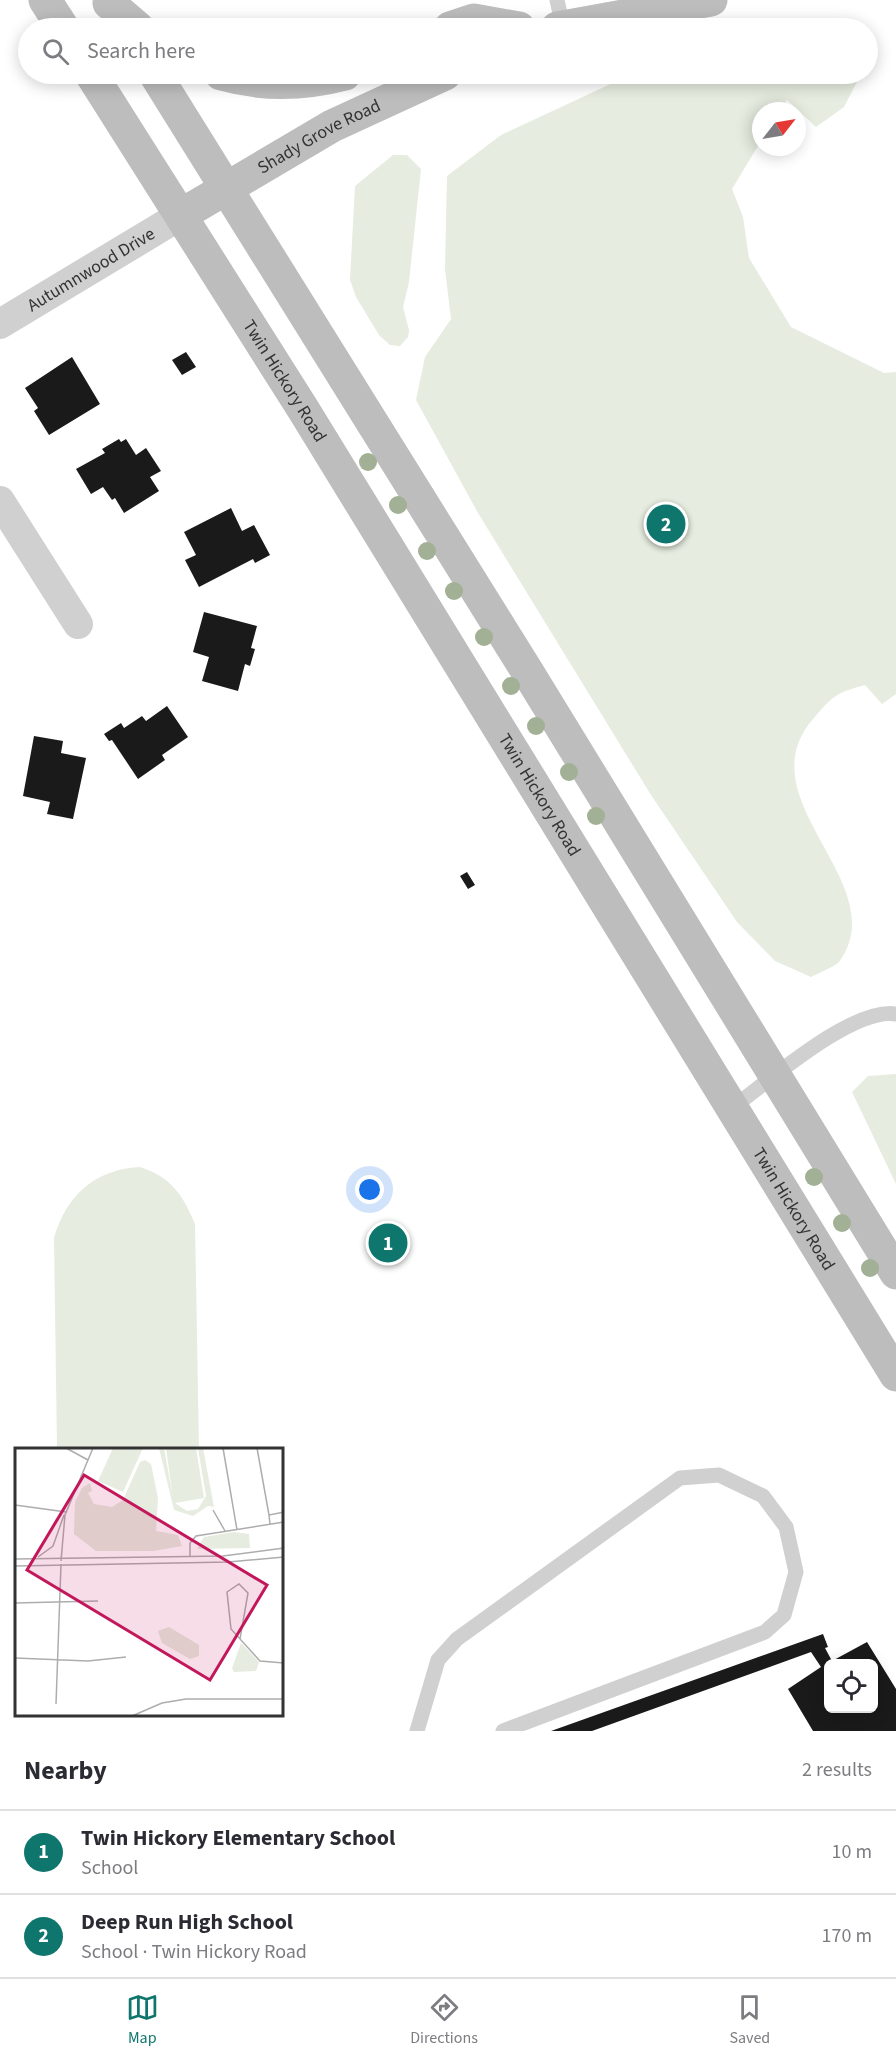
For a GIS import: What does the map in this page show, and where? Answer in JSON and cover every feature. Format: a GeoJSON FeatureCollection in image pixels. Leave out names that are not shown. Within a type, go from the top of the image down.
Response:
{"type":"FeatureCollection","features":[{"type":"Feature","properties":{"kind":"main road"},"geometry":{"type":"LineString","coordinates":[[45,0],[57,18]]}},
{"type":"Feature","properties":{"kind":"main road"},"geometry":{"type":"LineString","coordinates":[[567,18],[711,0]]}},
{"type":"Feature","properties":{"kind":"main road"},"geometry":{"type":"LineString","coordinates":[[97,84],[181,215]]}},
{"type":"Feature","properties":{"kind":"main road"},"geometry":{"type":"LineString","coordinates":[[161,84],[896,1273]]}},
{"type":"Feature","properties":{"kind":"main road","name":"Shady Grove Road"},"geometry":{"type":"LineString","coordinates":[[181,215],[332,126],[423,84]]}},
{"type":"Feature","properties":{"kind":"main road","name":"Twin Hickory Road"},"geometry":{"type":"LineString","coordinates":[[181,215],[896,1375]]}},
{"type":"Feature","properties":{"kind":"street","name":"Autumnwood Drive"},"geometry":{"type":"LineString","coordinates":[[0,324],[181,215]]}},
{"type":"Feature","properties":{"kind":"street"},"geometry":{"type":"LineString","coordinates":[[0,501],[78,624]]}},
{"type":"Feature","properties":{"kind":"lane"},"geometry":{"type":"LineString","coordinates":[[732,1108],[839,1030],[863,1018],[896,1014]]}},
{"type":"Feature","properties":{"kind":"lane"},"geometry":{"type":"LineString","coordinates":[[417,1731],[438,1660],[457,1639],[680,1478],[719,1475],[763,1496],[786,1527],[796,1572],[784,1615],[765,1632],[503,1731]]}},
{"type":"Feature","properties":{"kind":"shaded area"},"geometry":{"type":"Polygon","coordinates":[[[611,84],[856,84],[844,107],[816,127],[806,118],[806,102],[787,100],[786,102],[752,102],[752,156],[732,189],[743,217],[749,258],[791,327],[884,373],[896,372],[896,694],[882,704],[865,685],[841,693],[830,700],[813,719],[796,749],[796,780],[805,811],[837,872],[849,903],[851,932],[839,962],[811,977],[775,961],[737,922],[651,795],[478,513],[416,400],[425,357],[451,319],[445,269],[447,176],[501,135],[611,84]]]}},
{"type":"Feature","properties":{"kind":"shaded area"},"geometry":{"type":"Polygon","coordinates":[[[393,155],[407,155],[421,169],[409,282],[403,307],[409,330],[408,337],[400,346],[390,345],[379,335],[356,297],[350,280],[355,186],[393,155]]]}},
{"type":"Feature","properties":{"kind":"shaded area"},"geometry":{"type":"Polygon","coordinates":[[[896,1074],[896,1184],[852,1092],[868,1076],[896,1074]]]}},
{"type":"Feature","properties":{"kind":"shaded area"},"geometry":{"type":"Polygon","coordinates":[[[140,1167],[168,1182],[186,1204],[195,1224],[199,1448],[57,1448],[54,1238],[66,1209],[85,1187],[110,1173],[140,1167]]]}},
{"type":"Feature","properties":{"kind":"building"},"geometry":{"type":"Polygon","coordinates":[[[186,352],[196,367],[182,375],[172,360],[186,352]]]}},
{"type":"Feature","properties":{"kind":"building"},"geometry":{"type":"Polygon","coordinates":[[[72,357],[100,404],[49,435],[34,411],[38,408],[25,388],[72,357]]]}},
{"type":"Feature","properties":{"kind":"building"},"geometry":{"type":"Polygon","coordinates":[[[119,439],[121,442],[126,439],[136,455],[146,448],[161,471],[150,477],[159,491],[124,513],[115,498],[112,500],[103,487],[91,494],[76,469],[105,453],[102,449],[119,439]]]}},
{"type":"Feature","properties":{"kind":"building"},"geometry":{"type":"Polygon","coordinates":[[[231,508],[242,531],[254,525],[270,555],[255,563],[253,559],[199,587],[185,560],[196,555],[184,532],[231,508]]]}},
{"type":"Feature","properties":{"kind":"building"},"geometry":{"type":"Polygon","coordinates":[[[204,612],[257,626],[251,648],[255,649],[250,666],[245,664],[238,691],[202,681],[209,657],[193,652],[204,612]]]}},
{"type":"Feature","properties":{"kind":"building"},"geometry":{"type":"Polygon","coordinates":[[[167,706],[188,737],[162,755],[165,760],[138,779],[112,740],[109,741],[104,734],[121,723],[124,728],[142,716],[146,721],[167,706]]]}},
{"type":"Feature","properties":{"kind":"building"},"geometry":{"type":"Polygon","coordinates":[[[34,736],[63,741],[61,753],[86,758],[73,819],[47,814],[50,802],[23,796],[34,736]]]}},
{"type":"Feature","properties":{"kind":"building"},"geometry":{"type":"Polygon","coordinates":[[[467,872],[475,885],[468,889],[460,876],[467,872]]]}},
{"type":"Feature","properties":{"kind":"building"},"geometry":{"type":"Polygon","coordinates":[[[823,1634],[828,1647],[825,1648],[831,1659],[824,1659],[824,1713],[878,1713],[878,1660],[896,1689],[896,1731],[813,1731],[788,1689],[821,1667],[811,1652],[592,1731],[551,1731],[823,1634]]]}},
{"type":"Feature","properties":{"kind":"building"},"geometry":{"type":"Polygon","coordinates":[[[867,1642],[877,1659],[836,1659],[867,1642]]]}},
{"type":"Feature","properties":{"kind":"place","name":"Deep Run High School"},"geometry":{"type":"Point","coordinates":[666,524]}},
{"type":"Feature","properties":{"kind":"place","name":"Twin Hickory Elementary School"},"geometry":{"type":"Point","coordinates":[388,1243]}}]}
